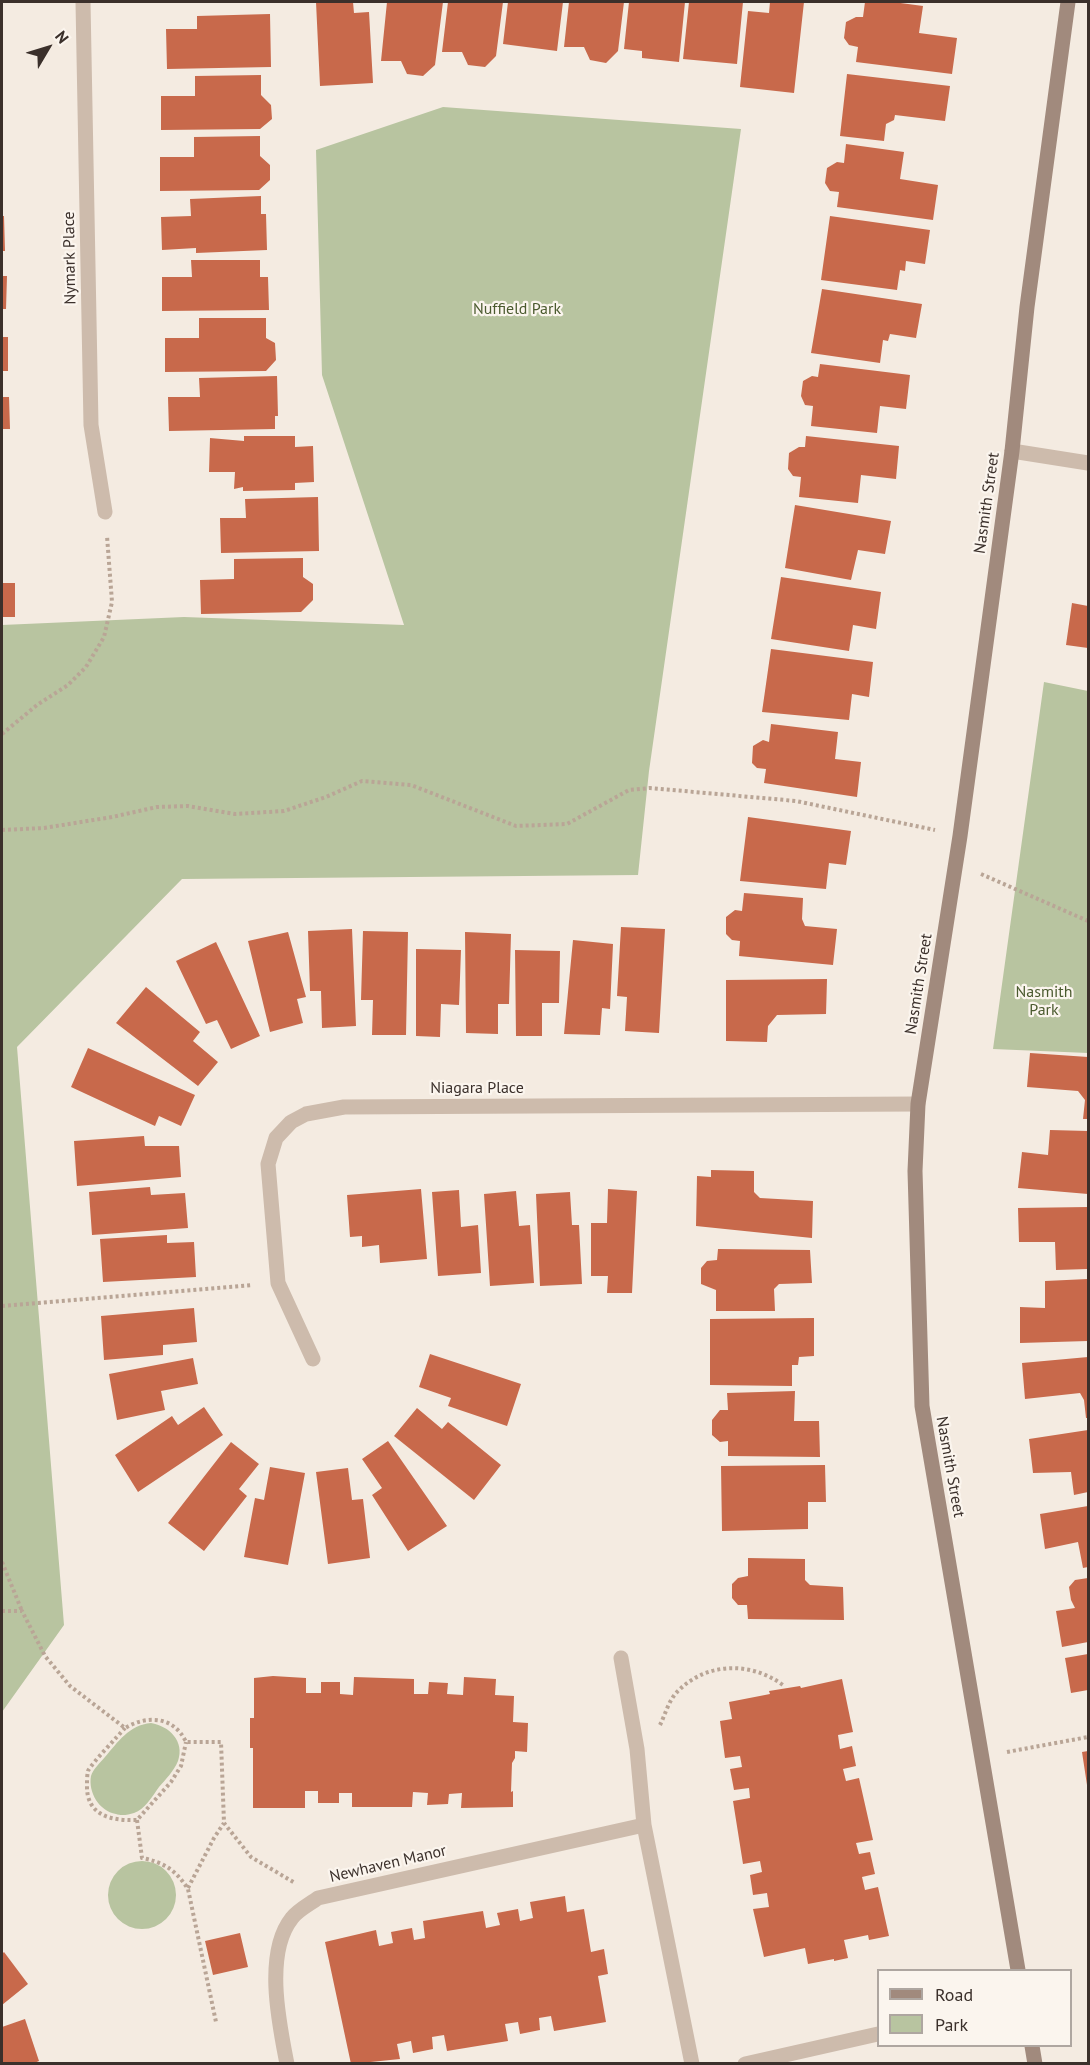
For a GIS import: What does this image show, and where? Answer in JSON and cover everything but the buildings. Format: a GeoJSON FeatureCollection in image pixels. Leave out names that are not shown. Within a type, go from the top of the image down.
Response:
{"type":"FeatureCollection","features":[{"type":"Feature","properties":{"kind":"street","name":"Nymark Place"},"geometry":{"type":"LineString","coordinates":[[83,2],[90,425],[105,512]]}},
{"type":"Feature","properties":{"kind":"street","name":"Nasmith Street"},"geometry":{"type":"LineString","coordinates":[[1018,1969],[922,1406],[915,1171],[918,1104],[960,836],[1012,451],[1027,307],[1068,2]]}},
{"type":"Feature","properties":{"kind":"street"},"geometry":{"type":"LineString","coordinates":[[1012,451],[1089,463]]}},
{"type":"Feature","properties":{"kind":"street","name":"Niagara Place"},"geometry":{"type":"LineString","coordinates":[[313,1359],[278,1283],[268,1164],[276,1138],[291,1122],[306,1114],[344,1107],[918,1104]]}},
{"type":"Feature","properties":{"kind":"street"},"geometry":{"type":"LineString","coordinates":[[621,1658],[637,1749],[644,1826],[692,2064]]}},
{"type":"Feature","properties":{"kind":"street","name":"Newhaven Manor"},"geometry":{"type":"LineString","coordinates":[[287,2064],[276,2009],[278,1947],[292,1917],[318,1898],[644,1826]]}},
{"type":"Feature","properties":{"kind":"street"},"geometry":{"type":"LineString","coordinates":[[745,2064],[877,2034]]}},
{"type":"Feature","properties":{"kind":"street"},"geometry":{"type":"LineString","coordinates":[[1032,2047],[1035,2064]]}},
{"type":"Feature","properties":{"kind":"path"},"geometry":{"type":"LineString","coordinates":[[2,734],[37,705],[68,685],[86,667],[104,637],[112,602],[105,512]]}},
{"type":"Feature","properties":{"kind":"path"},"geometry":{"type":"LineString","coordinates":[[2,830],[44,828],[157,807],[189,806],[235,814],[284,811],[326,797],[362,781],[411,785],[516,826],[567,824],[594,812],[629,790],[650,788],[796,801],[960,836],[975,871],[1089,921]]}},
{"type":"Feature","properties":{"kind":"path"},"geometry":{"type":"LineString","coordinates":[[2,1306],[278,1283]]}},
{"type":"Feature","properties":{"kind":"path"},"geometry":{"type":"LineString","coordinates":[[2,1562],[22,1611],[45,1656],[70,1686],[125,1728]]}},
{"type":"Feature","properties":{"kind":"path"},"geometry":{"type":"LineString","coordinates":[[2,1611],[22,1611]]}},
{"type":"Feature","properties":{"kind":"path"},"geometry":{"type":"LineString","coordinates":[[637,1749],[657,1732],[675,1694],[694,1677],[717,1668],[745,1668],[771,1676],[783,1685]]}},
{"type":"Feature","properties":{"kind":"path"},"geometry":{"type":"LineString","coordinates":[[149,1719],[162,1720],[183,1734],[186,1742],[181,1766],[171,1782],[137,1820],[121,1821],[110,1819],[92,1806],[87,1791],[88,1771],[125,1728],[149,1719]]}},
{"type":"Feature","properties":{"kind":"path"},"geometry":{"type":"LineString","coordinates":[[982,1757],[1089,1737]]}},
{"type":"Feature","properties":{"kind":"path"},"geometry":{"type":"LineString","coordinates":[[186,1742],[221,1742],[224,1823],[188,1889]]}},
{"type":"Feature","properties":{"kind":"path"},"geometry":{"type":"LineString","coordinates":[[137,1820],[142,1858],[156,1860],[169,1867],[180,1876],[188,1889],[216,2022]]}},
{"type":"Feature","properties":{"kind":"path"},"geometry":{"type":"LineString","coordinates":[[224,1823],[251,1857],[318,1898]]}},
{"type":"Feature","properties":{"kind":"green space","name":"Nuffield Park"},"geometry":{"type":"Polygon","coordinates":[[[443,107],[741,129],[649,771],[638,875],[182,879],[17,1047],[64,1625],[2,1712],[2,625],[184,617],[404,625],[322,375],[316,150],[443,107]]]}},
{"type":"Feature","properties":{"kind":"green space","name":"Nasmith Park"},"geometry":{"type":"Polygon","coordinates":[[[1044,682],[1088,691],[1088,1053],[993,1049],[1044,682]]]}},
{"type":"Feature","properties":{"kind":"green space"},"geometry":{"type":"Polygon","coordinates":[[[151,1723],[164,1727],[177,1741],[180,1754],[172,1772],[142,1809],[134,1813],[118,1815],[104,1809],[96,1800],[91,1788],[92,1773],[119,1740],[136,1727],[151,1723]]]}},
{"type":"Feature","properties":{"kind":"green space"},"geometry":{"type":"Polygon","coordinates":[[[135,1861],[149,1861],[161,1866],[171,1876],[176,1895],[171,1914],[161,1924],[149,1929],[135,1929],[123,1924],[113,1914],[108,1902],[108,1888],[113,1876],[123,1866],[135,1861]]]}}]}
